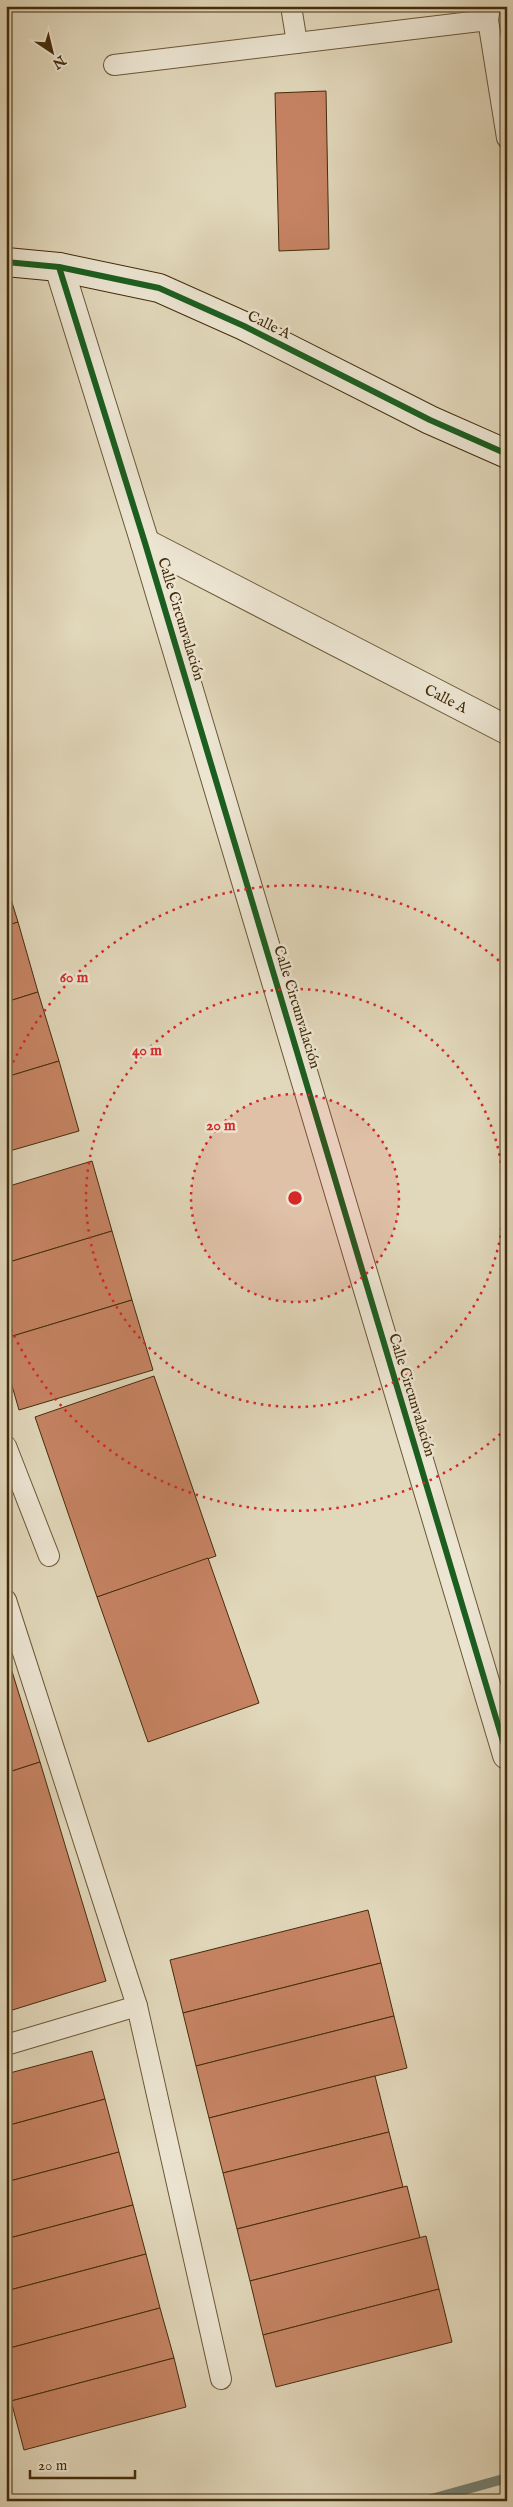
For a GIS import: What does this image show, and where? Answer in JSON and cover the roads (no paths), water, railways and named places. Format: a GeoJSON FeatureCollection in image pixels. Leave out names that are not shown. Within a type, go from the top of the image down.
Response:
{"type":"FeatureCollection","features":[{"type":"Feature","properties":{"kind":"street","name":"Calle A"},"geometry":{"type":"LineString","coordinates":[[6,262],[59,267],[159,288],[244,326],[430,420],[507,454]]}},
{"type":"Feature","properties":{"kind":"street","name":"Calle Circunvalación"},"geometry":{"type":"LineString","coordinates":[[59,267],[145,543],[507,1755]]}},
{"type":"Feature","properties":{"kind":"street","name":"Calle A"},"geometry":{"type":"LineString","coordinates":[[145,543],[507,730]]}},
{"type":"Feature","properties":{"kind":"lane"},"geometry":{"type":"LineString","coordinates":[[290,6],[296,42]]}},
{"type":"Feature","properties":{"kind":"lane"},"geometry":{"type":"LineString","coordinates":[[114,65],[296,42],[489,13],[507,138]]}},
{"type":"Feature","properties":{"kind":"lane"},"geometry":{"type":"LineString","coordinates":[[6,1446],[49,1556]]}},
{"type":"Feature","properties":{"kind":"lane"},"geometry":{"type":"LineString","coordinates":[[6,1600],[137,2006],[221,2379]]}},
{"type":"Feature","properties":{"kind":"lane"},"geometry":{"type":"LineString","coordinates":[[6,2046],[137,2006]]}},
{"type":"Feature","properties":{"kind":"waterway"},"geometry":{"type":"LineString","coordinates":[[424,2501],[507,2478]]}}]}
